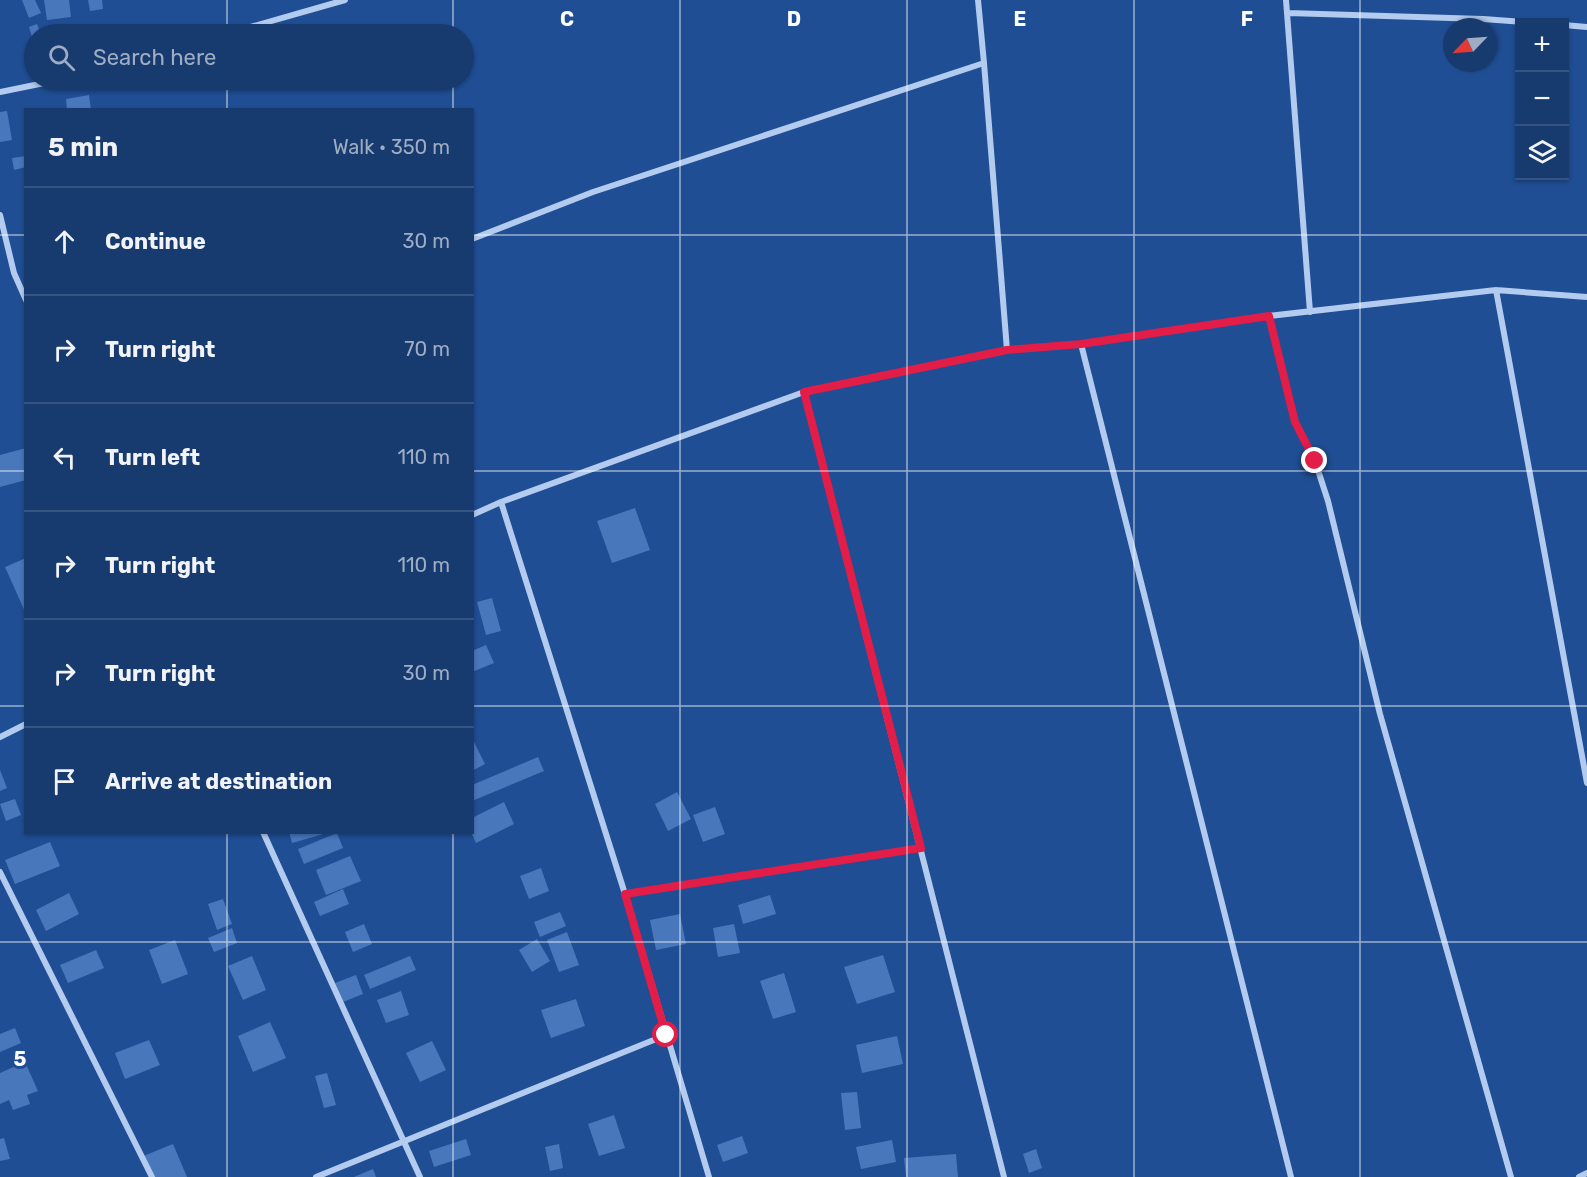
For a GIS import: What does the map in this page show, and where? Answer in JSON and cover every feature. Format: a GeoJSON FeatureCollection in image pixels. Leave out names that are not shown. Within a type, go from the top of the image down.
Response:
{"type":"FeatureCollection","features":[{"type":"Feature","properties":{"kind":"street"},"geometry":{"type":"LineString","coordinates":[[261,24],[345,0]]}},
{"type":"Feature","properties":{"kind":"street"},"geometry":{"type":"LineString","coordinates":[[978,0],[1007,350]]}},
{"type":"Feature","properties":{"kind":"street"},"geometry":{"type":"LineString","coordinates":[[1286,0],[1311,312]]}},
{"type":"Feature","properties":{"kind":"street"},"geometry":{"type":"LineString","coordinates":[[1288,13],[1515,22]]}},
{"type":"Feature","properties":{"kind":"street"},"geometry":{"type":"LineString","coordinates":[[1569,25],[1587,27]]}},
{"type":"Feature","properties":{"kind":"street"},"geometry":{"type":"LineString","coordinates":[[474,237],[593,192],[984,63]]}},
{"type":"Feature","properties":{"kind":"street"},"geometry":{"type":"LineString","coordinates":[[0,92],[24,87]]}},
{"type":"Feature","properties":{"kind":"street"},"geometry":{"type":"LineString","coordinates":[[0,215],[14,273],[24,296]]}},
{"type":"Feature","properties":{"kind":"street"},"geometry":{"type":"LineString","coordinates":[[1496,290],[1587,783]]}},
{"type":"Feature","properties":{"kind":"street"},"geometry":{"type":"LineString","coordinates":[[474,514],[501,502],[804,392],[1007,350],[1081,344],[1269,316],[1496,290],[1587,297]]}},
{"type":"Feature","properties":{"kind":"street"},"geometry":{"type":"LineString","coordinates":[[1269,316],[1295,422],[1315,461],[1328,501],[1380,714],[1511,1177]]}},
{"type":"Feature","properties":{"kind":"street"},"geometry":{"type":"LineString","coordinates":[[1081,344],[1291,1177]]}},
{"type":"Feature","properties":{"kind":"street"},"geometry":{"type":"LineString","coordinates":[[804,392],[1004,1177]]}},
{"type":"Feature","properties":{"kind":"street"},"geometry":{"type":"LineString","coordinates":[[501,502],[625,894],[709,1177]]}},
{"type":"Feature","properties":{"kind":"street"},"geometry":{"type":"LineString","coordinates":[[0,737],[24,725]]}},
{"type":"Feature","properties":{"kind":"street"},"geometry":{"type":"LineString","coordinates":[[264,834],[420,1177]]}},
{"type":"Feature","properties":{"kind":"street"},"geometry":{"type":"LineString","coordinates":[[625,894],[921,848]]}},
{"type":"Feature","properties":{"kind":"street"},"geometry":{"type":"LineString","coordinates":[[0,872],[152,1177]]}},
{"type":"Feature","properties":{"kind":"street"},"geometry":{"type":"LineString","coordinates":[[316,1177],[666,1035]]}},
{"type":"Feature","properties":{"kind":"street"},"geometry":{"type":"LineString","coordinates":[[1579,1177],[1587,1173]]}},
{"type":"Feature","properties":{"kind":"building"},"geometry":{"type":"Polygon","coordinates":[[[22,0],[35,0],[41,13],[29,18],[22,0]]]}},
{"type":"Feature","properties":{"kind":"building"},"geometry":{"type":"Polygon","coordinates":[[[44,0],[69,0],[71,17],[47,20],[44,0]]]}},
{"type":"Feature","properties":{"kind":"building"},"geometry":{"type":"Polygon","coordinates":[[[88,0],[102,0],[103,9],[90,11],[88,0]]]}},
{"type":"Feature","properties":{"kind":"building"},"geometry":{"type":"Polygon","coordinates":[[[89,95],[91,108],[67,108],[66,99],[89,95]]]}},
{"type":"Feature","properties":{"kind":"building"},"geometry":{"type":"Polygon","coordinates":[[[7,111],[12,140],[0,142],[0,112],[7,111]]]}},
{"type":"Feature","properties":{"kind":"building"},"geometry":{"type":"Polygon","coordinates":[[[24,156],[24,168],[14,170],[12,158],[24,156]]]}},
{"type":"Feature","properties":{"kind":"building"},"geometry":{"type":"Polygon","coordinates":[[[24,449],[24,481],[0,487],[0,455],[24,449]]]}},
{"type":"Feature","properties":{"kind":"building"},"geometry":{"type":"Polygon","coordinates":[[[635,508],[650,550],[612,563],[597,521],[635,508]]]}},
{"type":"Feature","properties":{"kind":"building"},"geometry":{"type":"Polygon","coordinates":[[[24,559],[24,610],[5,567],[24,559]]]}},
{"type":"Feature","properties":{"kind":"building"},"geometry":{"type":"Polygon","coordinates":[[[492,598],[501,631],[486,635],[477,602],[492,598]]]}},
{"type":"Feature","properties":{"kind":"building"},"geometry":{"type":"Polygon","coordinates":[[[486,645],[494,663],[474,671],[474,650],[486,645]]]}},
{"type":"Feature","properties":{"kind":"building"},"geometry":{"type":"Polygon","coordinates":[[[474,742],[485,764],[474,770],[474,742]]]}},
{"type":"Feature","properties":{"kind":"building"},"geometry":{"type":"Polygon","coordinates":[[[538,757],[544,771],[474,800],[474,784],[538,757]]]}},
{"type":"Feature","properties":{"kind":"building"},"geometry":{"type":"Polygon","coordinates":[[[0,770],[7,788],[0,791],[0,770]]]}},
{"type":"Feature","properties":{"kind":"building"},"geometry":{"type":"Polygon","coordinates":[[[677,792],[691,819],[668,831],[655,804],[677,792]]]}},
{"type":"Feature","properties":{"kind":"building"},"geometry":{"type":"Polygon","coordinates":[[[15,799],[21,815],[6,821],[0,804],[15,799]]]}},
{"type":"Feature","properties":{"kind":"building"},"geometry":{"type":"Polygon","coordinates":[[[504,802],[514,824],[476,843],[472,834],[474,834],[474,817],[504,802]]]}},
{"type":"Feature","properties":{"kind":"building"},"geometry":{"type":"Polygon","coordinates":[[[715,807],[725,834],[703,842],[693,815],[715,807]]]}},
{"type":"Feature","properties":{"kind":"building"},"geometry":{"type":"Polygon","coordinates":[[[290,834],[324,834],[292,843],[290,834]]]}},
{"type":"Feature","properties":{"kind":"building"},"geometry":{"type":"Polygon","coordinates":[[[335,834],[337,834],[343,848],[304,864],[298,849],[335,834]]]}},
{"type":"Feature","properties":{"kind":"building"},"geometry":{"type":"Polygon","coordinates":[[[50,842],[60,866],[15,884],[5,860],[50,842]]]}},
{"type":"Feature","properties":{"kind":"building"},"geometry":{"type":"Polygon","coordinates":[[[350,856],[361,881],[326,895],[316,870],[350,856]]]}},
{"type":"Feature","properties":{"kind":"building"},"geometry":{"type":"Polygon","coordinates":[[[541,868],[549,891],[529,899],[520,876],[541,868]]]}},
{"type":"Feature","properties":{"kind":"building"},"geometry":{"type":"Polygon","coordinates":[[[343,889],[349,904],[320,916],[314,902],[343,889]]]}},
{"type":"Feature","properties":{"kind":"building"},"geometry":{"type":"Polygon","coordinates":[[[69,893],[79,914],[46,931],[36,910],[69,893]]]}},
{"type":"Feature","properties":{"kind":"building"},"geometry":{"type":"Polygon","coordinates":[[[770,895],[776,914],[743,924],[738,905],[770,895]]]}},
{"type":"Feature","properties":{"kind":"building"},"geometry":{"type":"Polygon","coordinates":[[[223,899],[232,924],[217,930],[208,904],[223,899]]]}},
{"type":"Feature","properties":{"kind":"building"},"geometry":{"type":"Polygon","coordinates":[[[560,912],[566,926],[540,937],[534,922],[560,912]]]}},
{"type":"Feature","properties":{"kind":"building"},"geometry":{"type":"Polygon","coordinates":[[[680,914],[686,944],[656,950],[650,920],[680,914]]]}},
{"type":"Feature","properties":{"kind":"building"},"geometry":{"type":"Polygon","coordinates":[[[364,924],[372,944],[353,952],[345,932],[364,924]]]}},
{"type":"Feature","properties":{"kind":"building"},"geometry":{"type":"Polygon","coordinates":[[[734,924],[740,953],[718,957],[713,928],[734,924]]]}},
{"type":"Feature","properties":{"kind":"building"},"geometry":{"type":"Polygon","coordinates":[[[232,928],[237,943],[214,952],[208,938],[232,928]]]}},
{"type":"Feature","properties":{"kind":"building"},"geometry":{"type":"Polygon","coordinates":[[[567,932],[579,965],[559,972],[547,940],[567,932]]]}},
{"type":"Feature","properties":{"kind":"building"},"geometry":{"type":"Polygon","coordinates":[[[537,939],[550,961],[532,972],[519,950],[537,939]]]}},
{"type":"Feature","properties":{"kind":"building"},"geometry":{"type":"Polygon","coordinates":[[[175,940],[188,974],[162,984],[149,950],[175,940]]]}},
{"type":"Feature","properties":{"kind":"building"},"geometry":{"type":"Polygon","coordinates":[[[96,950],[104,968],[68,983],[60,965],[96,950]]]}},
{"type":"Feature","properties":{"kind":"building"},"geometry":{"type":"Polygon","coordinates":[[[883,955],[895,992],[857,1004],[844,967],[883,955]]]}},
{"type":"Feature","properties":{"kind":"building"},"geometry":{"type":"Polygon","coordinates":[[[252,956],[266,990],[243,1000],[228,966],[252,956]]]}},
{"type":"Feature","properties":{"kind":"building"},"geometry":{"type":"Polygon","coordinates":[[[410,956],[416,970],[370,989],[364,975],[410,956]]]}},
{"type":"Feature","properties":{"kind":"building"},"geometry":{"type":"Polygon","coordinates":[[[784,973],[796,1012],[773,1019],[760,981],[784,973]]]}},
{"type":"Feature","properties":{"kind":"building"},"geometry":{"type":"Polygon","coordinates":[[[356,975],[363,994],[343,1002],[335,983],[356,975]]]}},
{"type":"Feature","properties":{"kind":"building"},"geometry":{"type":"Polygon","coordinates":[[[401,991],[409,1015],[386,1023],[377,1000],[401,991]]]}},
{"type":"Feature","properties":{"kind":"building"},"geometry":{"type":"Polygon","coordinates":[[[576,999],[585,1026],[551,1038],[541,1010],[576,999]]]}},
{"type":"Feature","properties":{"kind":"building"},"geometry":{"type":"Polygon","coordinates":[[[270,1022],[286,1058],[253,1072],[238,1036],[270,1022]]]}},
{"type":"Feature","properties":{"kind":"building"},"geometry":{"type":"Polygon","coordinates":[[[15,1028],[21,1043],[0,1052],[0,1034],[15,1028]]]}},
{"type":"Feature","properties":{"kind":"building"},"geometry":{"type":"Polygon","coordinates":[[[897,1036],[903,1064],[862,1073],[856,1045],[897,1036]]]}},
{"type":"Feature","properties":{"kind":"building"},"geometry":{"type":"Polygon","coordinates":[[[149,1040],[160,1065],[125,1079],[115,1053],[149,1040]]]}},
{"type":"Feature","properties":{"kind":"building"},"geometry":{"type":"Polygon","coordinates":[[[432,1041],[446,1070],[420,1082],[406,1053],[432,1041]]]}},
{"type":"Feature","properties":{"kind":"building"},"geometry":{"type":"Polygon","coordinates":[[[25,1062],[38,1091],[27,1095],[30,1104],[13,1110],[9,1100],[0,1104],[0,1073],[25,1062]]]}},
{"type":"Feature","properties":{"kind":"building"},"geometry":{"type":"Polygon","coordinates":[[[327,1073],[336,1105],[324,1108],[315,1076],[327,1073]]]}},
{"type":"Feature","properties":{"kind":"building"},"geometry":{"type":"Polygon","coordinates":[[[857,1092],[861,1128],[845,1130],[841,1093],[857,1092]]]}},
{"type":"Feature","properties":{"kind":"building"},"geometry":{"type":"Polygon","coordinates":[[[614,1115],[625,1148],[599,1156],[588,1124],[614,1115]]]}},
{"type":"Feature","properties":{"kind":"building"},"geometry":{"type":"Polygon","coordinates":[[[742,1136],[748,1153],[723,1162],[717,1145],[742,1136]]]}},
{"type":"Feature","properties":{"kind":"building"},"geometry":{"type":"Polygon","coordinates":[[[4,1138],[10,1159],[0,1161],[0,1139],[4,1138]]]}},
{"type":"Feature","properties":{"kind":"building"},"geometry":{"type":"Polygon","coordinates":[[[466,1139],[471,1155],[434,1167],[429,1151],[466,1139]]]}},
{"type":"Feature","properties":{"kind":"building"},"geometry":{"type":"Polygon","coordinates":[[[892,1140],[896,1162],[861,1169],[856,1147],[892,1140]]]}},
{"type":"Feature","properties":{"kind":"building"},"geometry":{"type":"Polygon","coordinates":[[[173,1144],[187,1177],[150,1177],[141,1157],[173,1144]]]}},
{"type":"Feature","properties":{"kind":"building"},"geometry":{"type":"Polygon","coordinates":[[[559,1144],[563,1168],[550,1171],[545,1147],[559,1144]]]}},
{"type":"Feature","properties":{"kind":"building"},"geometry":{"type":"Polygon","coordinates":[[[1036,1149],[1042,1168],[1029,1173],[1023,1154],[1036,1149]]]}},
{"type":"Feature","properties":{"kind":"building"},"geometry":{"type":"Polygon","coordinates":[[[956,1154],[958,1177],[906,1177],[904,1158],[956,1154]]]}},
{"type":"Feature","properties":{"kind":"building"},"geometry":{"type":"Polygon","coordinates":[[[373,1169],[376,1177],[354,1177],[373,1169]]]}},
{"type":"Feature","properties":{"kind":"route"},"geometry":{"type":"LineString","coordinates":[[666,1035],[625,894],[921,848],[804,392],[1007,350],[1081,344],[1269,316],[1295,422],[1315,461]]}}]}
